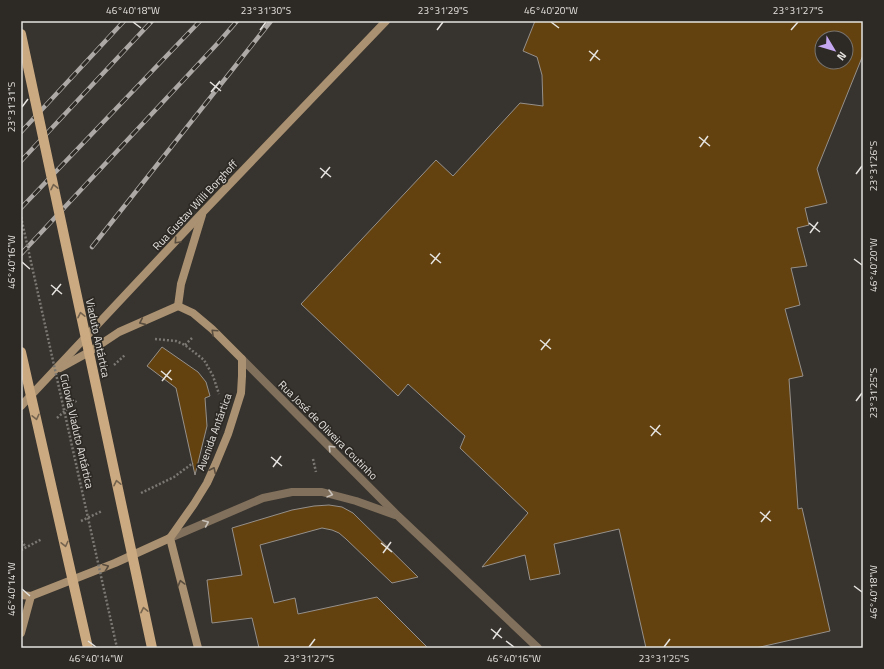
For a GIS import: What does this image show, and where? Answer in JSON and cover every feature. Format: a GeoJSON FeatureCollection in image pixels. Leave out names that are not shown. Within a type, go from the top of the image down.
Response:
{"type":"FeatureCollection","features":[{"type":"Feature","properties":{"kind":"main road","name":"Viaduto Antártica"},"geometry":{"type":"LineString","coordinates":[[21,34],[152,648]]}},
{"type":"Feature","properties":{"kind":"main road"},"geometry":{"type":"LineString","coordinates":[[21,352],[88,648]]}},
{"type":"Feature","properties":{"kind":"street","name":"Rua Gustav Willi Borghoff"},"geometry":{"type":"LineString","coordinates":[[21,406],[203,212],[386,21]]}},
{"type":"Feature","properties":{"kind":"street"},"geometry":{"type":"LineString","coordinates":[[178,306],[181,284],[203,212]]}},
{"type":"Feature","properties":{"kind":"street"},"geometry":{"type":"LineString","coordinates":[[178,306],[192,313],[212,329],[242,359]]}},
{"type":"Feature","properties":{"kind":"street"},"geometry":{"type":"LineString","coordinates":[[54,372],[89,352],[119,332],[178,306]]}},
{"type":"Feature","properties":{"kind":"street","name":"Rua José de Oliveira Coutinho"},"geometry":{"type":"LineString","coordinates":[[242,359],[398,516],[538,648]]}},
{"type":"Feature","properties":{"kind":"street","name":"Avenida Antártica"},"geometry":{"type":"LineString","coordinates":[[170,538],[194,504],[207,482],[228,434],[240,393],[242,359]]}},
{"type":"Feature","properties":{"kind":"street","name":"Rua José de Oliveira Coutinho"},"geometry":{"type":"LineString","coordinates":[[170,538],[263,498],[292,492],[322,492],[356,501],[398,516]]}},
{"type":"Feature","properties":{"kind":"street"},"geometry":{"type":"LineString","coordinates":[[21,595],[31,596],[115,563],[170,538],[198,648]]}},
{"type":"Feature","properties":{"kind":"street"},"geometry":{"type":"LineString","coordinates":[[21,633],[31,596]]}},
{"type":"Feature","properties":{"kind":"path","name":"Ciclovia Viaduto Antártica"},"geometry":{"type":"LineString","coordinates":[[21,217],[117,648]]}},
{"type":"Feature","properties":{"kind":"path"},"geometry":{"type":"LineString","coordinates":[[149,341],[156,339],[176,341],[185,345],[204,360],[213,376],[222,400]]}},
{"type":"Feature","properties":{"kind":"path"},"geometry":{"type":"LineString","coordinates":[[114,365],[125,354]]}},
{"type":"Feature","properties":{"kind":"path"},"geometry":{"type":"LineString","coordinates":[[56,420],[79,398]]}},
{"type":"Feature","properties":{"kind":"path"},"geometry":{"type":"LineString","coordinates":[[139,494],[174,477],[197,460]]}},
{"type":"Feature","properties":{"kind":"path"},"geometry":{"type":"LineString","coordinates":[[75,524],[104,510]]}},
{"type":"Feature","properties":{"kind":"path"},"geometry":{"type":"LineString","coordinates":[[21,550],[47,537]]}},
{"type":"Feature","properties":{"kind":"path"},"geometry":{"type":"LineString","coordinates":[[21,541],[26,547]]}},
{"type":"Feature","properties":{"kind":"building"},"geometry":{"type":"Polygon","coordinates":[[[535,21],[863,21],[863,55],[817,169],[827,203],[805,208],[809,225],[797,228],[807,266],[791,268],[800,305],[785,309],[803,376],[789,379],[798,509],[802,508],[830,631],[756,648],[646,648],[619,529],[554,544],[560,574],[530,580],[525,555],[482,567],[528,513],[460,448],[465,436],[408,384],[398,396],[301,304],[436,160],[453,176],[520,103],[543,106],[542,75],[537,57],[523,51],[535,21]]]}},
{"type":"Feature","properties":{"kind":"building"},"geometry":{"type":"Polygon","coordinates":[[[162,347],[198,372],[206,382],[210,396],[205,398],[207,426],[195,475],[176,388],[147,366],[162,347]]]}},
{"type":"Feature","properties":{"kind":"building"},"geometry":{"type":"Polygon","coordinates":[[[329,505],[342,507],[353,513],[418,577],[392,583],[339,533],[322,528],[260,545],[274,603],[295,598],[298,614],[377,597],[428,648],[259,648],[252,618],[212,623],[207,580],[242,575],[232,528],[292,510],[329,505]]]}},
{"type":"Feature","properties":{"kind":"railway"},"geometry":{"type":"LineString","coordinates":[[21,132],[124,21]]}},
{"type":"Feature","properties":{"kind":"railway"},"geometry":{"type":"LineString","coordinates":[[21,161],[152,21]]}},
{"type":"Feature","properties":{"kind":"railway"},"geometry":{"type":"LineString","coordinates":[[21,208],[200,21]]}},
{"type":"Feature","properties":{"kind":"railway"},"geometry":{"type":"LineString","coordinates":[[21,254],[237,21]]}},
{"type":"Feature","properties":{"kind":"railway"},"geometry":{"type":"LineString","coordinates":[[92,247],[271,21]]}}]}
